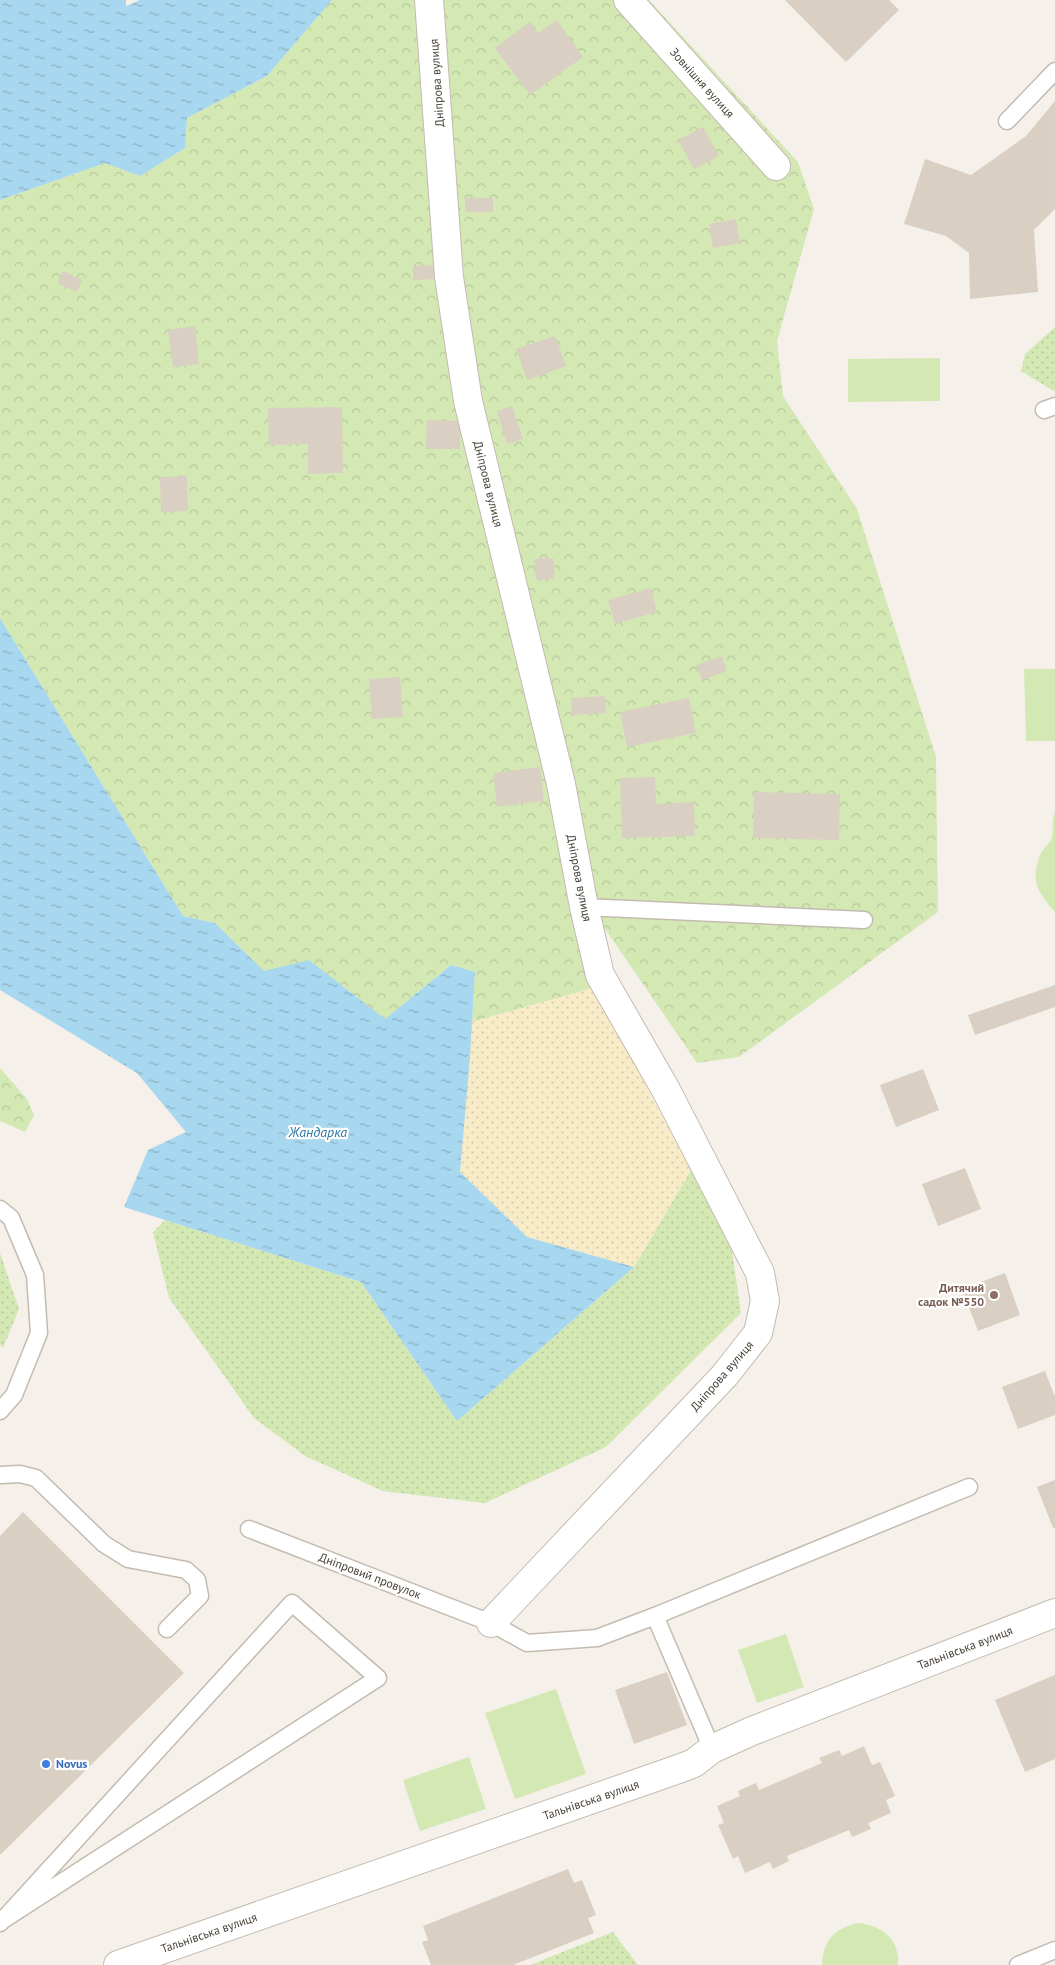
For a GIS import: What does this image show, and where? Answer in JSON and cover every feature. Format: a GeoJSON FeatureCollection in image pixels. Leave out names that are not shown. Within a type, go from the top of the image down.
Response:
{"type":"FeatureCollection","features":[{"type":"Feature","properties":{"kind":"street","name":"Дніпрова вулиця"},"geometry":{"type":"LineString","coordinates":[[430,0],[449,277],[468,401],[561,784],[584,907],[600,975],[666,1090],[760,1273],[766,1300],[758,1333],[726,1375],[491,1623]]}},
{"type":"Feature","properties":{"kind":"street","name":"Зовнішня вулиця"},"geometry":{"type":"LineString","coordinates":[[628,0],[776,166]]}},
{"type":"Feature","properties":{"kind":"street","name":"Тальнівська вулиця"},"geometry":{"type":"LineString","coordinates":[[118,1965],[684,1767],[694,1763],[712,1748],[1055,1613]]}},
{"type":"Feature","properties":{"kind":"lane"},"geometry":{"type":"LineString","coordinates":[[1007,121],[1055,71]]}},
{"type":"Feature","properties":{"kind":"lane"},"geometry":{"type":"LineString","coordinates":[[584,907],[864,920]]}},
{"type":"Feature","properties":{"kind":"lane"},"geometry":{"type":"LineString","coordinates":[[0,1209],[11,1218],[35,1275],[39,1333],[14,1395],[0,1410]]}},
{"type":"Feature","properties":{"kind":"lane"},"geometry":{"type":"LineString","coordinates":[[0,1475],[20,1474],[36,1478],[104,1544],[128,1559],[186,1570],[197,1580],[200,1596],[167,1629]]}},
{"type":"Feature","properties":{"kind":"lane","name":"Дніпровий провулок"},"geometry":{"type":"LineString","coordinates":[[249,1529],[491,1623],[527,1643],[597,1638],[656,1616],[969,1487]]}},
{"type":"Feature","properties":{"kind":"lane"},"geometry":{"type":"LineString","coordinates":[[292,1603],[378,1678],[278,1742],[1,1921],[292,1603]]}},
{"type":"Feature","properties":{"kind":"lane"},"geometry":{"type":"LineString","coordinates":[[656,1616],[712,1748]]}},
{"type":"Feature","properties":{"kind":"lane"},"geometry":{"type":"LineString","coordinates":[[1018,1965],[1055,1950]]}},
{"type":"Feature","properties":{"kind":"green space"},"geometry":{"type":"Polygon","coordinates":[[[332,0],[649,0],[798,162],[814,209],[777,341],[783,396],[857,509],[936,757],[938,912],[739,1057],[697,1063],[562,866],[593,988],[472,1022],[475,972],[451,965],[385,1019],[309,961],[264,972],[215,923],[183,916],[0,618],[0,200],[105,163],[140,176],[185,148],[187,118],[267,76],[332,0]]]}},
{"type":"Feature","properties":{"kind":"green space"},"geometry":{"type":"Polygon","coordinates":[[[1055,327],[1054,391],[1021,371],[1025,354],[1055,327]]]}},
{"type":"Feature","properties":{"kind":"green space"},"geometry":{"type":"Polygon","coordinates":[[[940,358],[940,401],[848,402],[848,359],[940,358]]]}},
{"type":"Feature","properties":{"kind":"green space"},"geometry":{"type":"Polygon","coordinates":[[[1024,669],[1055,669],[1055,741],[1026,741],[1024,669]]]}},
{"type":"Feature","properties":{"kind":"green space"},"geometry":{"type":"Polygon","coordinates":[[[1055,813],[1055,912],[1037,886],[1036,872],[1040,855],[1049,843],[1053,833],[1055,813]]]}},
{"type":"Feature","properties":{"kind":"green space"},"geometry":{"type":"Polygon","coordinates":[[[0,1068],[27,1099],[34,1115],[25,1132],[0,1121],[0,1068]]]}},
{"type":"Feature","properties":{"kind":"green space"},"geometry":{"type":"Polygon","coordinates":[[[691,1170],[732,1251],[741,1313],[606,1447],[485,1503],[383,1491],[305,1456],[254,1418],[169,1298],[153,1232],[165,1220],[361,1282],[457,1421],[634,1267],[691,1170]]]}},
{"type":"Feature","properties":{"kind":"green space"},"geometry":{"type":"Polygon","coordinates":[[[0,1253],[19,1309],[3,1348],[0,1345],[0,1253]]]}},
{"type":"Feature","properties":{"kind":"green space"},"geometry":{"type":"Polygon","coordinates":[[[786,1634],[804,1687],[757,1703],[738,1650],[786,1634]]]}},
{"type":"Feature","properties":{"kind":"green space"},"geometry":{"type":"Polygon","coordinates":[[[556,1689],[586,1774],[515,1799],[485,1713],[556,1689]]]}},
{"type":"Feature","properties":{"kind":"green space"},"geometry":{"type":"Polygon","coordinates":[[[469,1757],[486,1809],[420,1831],[403,1780],[469,1757]]]}},
{"type":"Feature","properties":{"kind":"green space"},"geometry":{"type":"Polygon","coordinates":[[[858,1923],[874,1927],[887,1935],[896,1948],[898,1965],[822,1965],[824,1949],[831,1937],[843,1928],[858,1923]]]}},
{"type":"Feature","properties":{"kind":"green space"},"geometry":{"type":"Polygon","coordinates":[[[613,1932],[638,1965],[530,1965],[613,1932]]]}},
{"type":"Feature","properties":{"kind":"sand"},"geometry":{"type":"Polygon","coordinates":[[[593,988],[691,1170],[634,1267],[527,1237],[460,1172],[472,1022],[593,988]]]}},
{"type":"Feature","properties":{"kind":"water"},"geometry":{"type":"Polygon","coordinates":[[[0,0],[126,0],[126,6],[140,0],[332,0],[267,76],[187,118],[185,148],[140,176],[105,163],[0,200],[0,0]]]}},
{"type":"Feature","properties":{"kind":"water","name":"Жандарка"},"geometry":{"type":"Polygon","coordinates":[[[0,618],[183,916],[215,923],[264,971],[309,960],[385,1019],[451,965],[475,972],[460,1172],[527,1237],[634,1267],[457,1421],[361,1282],[124,1207],[148,1150],[186,1132],[137,1073],[0,990],[0,618]]]}},
{"type":"Feature","properties":{"kind":"building"},"geometry":{"type":"Polygon","coordinates":[[[785,0],[889,0],[899,10],[846,62],[785,0]]]}},
{"type":"Feature","properties":{"kind":"building"},"geometry":{"type":"Polygon","coordinates":[[[557,20],[583,57],[530,95],[495,48],[530,22],[538,33],[557,20]]]}},
{"type":"Feature","properties":{"kind":"building"},"geometry":{"type":"Polygon","coordinates":[[[1055,101],[1055,209],[1034,230],[1038,292],[970,299],[969,253],[946,236],[904,224],[925,159],[971,175],[1026,136],[1055,101]]]}},
{"type":"Feature","properties":{"kind":"building"},"geometry":{"type":"Polygon","coordinates":[[[703,127],[719,156],[694,169],[678,140],[703,127]]]}},
{"type":"Feature","properties":{"kind":"building"},"geometry":{"type":"Polygon","coordinates":[[[465,198],[493,198],[493,212],[465,212],[465,198]]]}},
{"type":"Feature","properties":{"kind":"building"},"geometry":{"type":"Polygon","coordinates":[[[736,219],[740,243],[713,248],[709,224],[736,219]]]}},
{"type":"Feature","properties":{"kind":"building"},"geometry":{"type":"Polygon","coordinates":[[[437,265],[438,279],[413,280],[413,266],[437,265]]]}},
{"type":"Feature","properties":{"kind":"building"},"geometry":{"type":"Polygon","coordinates":[[[63,271],[82,280],[77,292],[57,283],[63,271]]]}},
{"type":"Feature","properties":{"kind":"building"},"geometry":{"type":"Polygon","coordinates":[[[195,326],[199,364],[173,367],[168,330],[195,326]]]}},
{"type":"Feature","properties":{"kind":"building"},"geometry":{"type":"Polygon","coordinates":[[[555,336],[566,366],[527,380],[516,349],[555,336]]]}},
{"type":"Feature","properties":{"kind":"building"},"geometry":{"type":"Polygon","coordinates":[[[512,406],[523,439],[507,444],[497,411],[512,406]]]}},
{"type":"Feature","properties":{"kind":"building"},"geometry":{"type":"Polygon","coordinates":[[[342,407],[343,473],[308,474],[308,444],[269,445],[268,408],[342,407]]]}},
{"type":"Feature","properties":{"kind":"building"},"geometry":{"type":"Polygon","coordinates":[[[427,420],[460,421],[460,449],[426,449],[427,420]]]}},
{"type":"Feature","properties":{"kind":"building"},"geometry":{"type":"Polygon","coordinates":[[[187,476],[188,511],[161,512],[160,477],[187,476]]]}},
{"type":"Feature","properties":{"kind":"building"},"geometry":{"type":"Polygon","coordinates":[[[553,558],[555,579],[536,580],[534,559],[553,558]]]}},
{"type":"Feature","properties":{"kind":"building"},"geometry":{"type":"Polygon","coordinates":[[[651,588],[657,612],[615,624],[608,600],[651,588]]]}},
{"type":"Feature","properties":{"kind":"building"},"geometry":{"type":"Polygon","coordinates":[[[722,656],[727,671],[702,680],[696,665],[722,656]]]}},
{"type":"Feature","properties":{"kind":"building"},"geometry":{"type":"Polygon","coordinates":[[[400,677],[403,717],[372,719],[369,679],[400,677]]]}},
{"type":"Feature","properties":{"kind":"building"},"geometry":{"type":"Polygon","coordinates":[[[605,696],[606,713],[572,715],[571,698],[605,696]]]}},
{"type":"Feature","properties":{"kind":"building"},"geometry":{"type":"Polygon","coordinates":[[[689,698],[696,733],[627,747],[620,712],[689,698]]]}},
{"type":"Feature","properties":{"kind":"building"},"geometry":{"type":"Polygon","coordinates":[[[540,767],[544,801],[497,807],[493,773],[540,767]]]}},
{"type":"Feature","properties":{"kind":"building"},"geometry":{"type":"Polygon","coordinates":[[[655,777],[656,804],[694,802],[695,836],[622,838],[620,778],[655,777]]]}},
{"type":"Feature","properties":{"kind":"building"},"geometry":{"type":"Polygon","coordinates":[[[754,792],[840,794],[839,840],[753,838],[754,792]]]}},
{"type":"Feature","properties":{"kind":"building"},"geometry":{"type":"Polygon","coordinates":[[[1055,985],[1055,1007],[975,1035],[968,1015],[1055,985]]]}},
{"type":"Feature","properties":{"kind":"building"},"geometry":{"type":"Polygon","coordinates":[[[923,1069],[939,1110],[896,1127],[880,1085],[923,1069]]]}},
{"type":"Feature","properties":{"kind":"building"},"geometry":{"type":"Polygon","coordinates":[[[965,1168],[981,1209],[938,1226],[922,1184],[965,1168]]]}},
{"type":"Feature","properties":{"kind":"building"},"geometry":{"type":"Polygon","coordinates":[[[1005,1273],[1020,1315],[978,1331],[962,1289],[1005,1273]]]}},
{"type":"Feature","properties":{"kind":"building"},"geometry":{"type":"Polygon","coordinates":[[[1045,1371],[1055,1397],[1055,1415],[1018,1429],[1002,1387],[1045,1371]]]}},
{"type":"Feature","properties":{"kind":"building"},"geometry":{"type":"Polygon","coordinates":[[[1055,1480],[1055,1528],[1053,1528],[1037,1487],[1055,1480]]]}},
{"type":"Feature","properties":{"kind":"building","name":"Novus"},"geometry":{"type":"Polygon","coordinates":[[[23,1512],[184,1673],[0,1855],[0,1536],[23,1512]]]}},
{"type":"Feature","properties":{"kind":"building"},"geometry":{"type":"Polygon","coordinates":[[[667,1672],[687,1725],[634,1744],[615,1690],[667,1672]]]}},
{"type":"Feature","properties":{"kind":"building"},"geometry":{"type":"Polygon","coordinates":[[[1055,1675],[1055,1759],[1025,1772],[995,1700],[1055,1675]]]}},
{"type":"Feature","properties":{"kind":"building"},"geometry":{"type":"Polygon","coordinates":[[[864,1746],[872,1765],[880,1762],[895,1796],[886,1800],[891,1813],[868,1823],[871,1829],[852,1837],[849,1830],[787,1856],[789,1861],[773,1869],[770,1862],[745,1873],[738,1856],[733,1859],[718,1825],[724,1823],[717,1806],[740,1796],[738,1791],[756,1783],[759,1790],[822,1763],[819,1758],[839,1750],[842,1756],[864,1746]]]}},
{"type":"Feature","properties":{"kind":"building"},"geometry":{"type":"Polygon","coordinates":[[[568,1869],[574,1883],[582,1880],[596,1915],[588,1918],[594,1933],[513,1965],[431,1965],[422,1942],[428,1940],[423,1926],[568,1869]]]}},
{"type":"Feature","properties":{"kind":"place","name":"Дитячий садок №550"},"geometry":{"type":"Point","coordinates":[994,1295]}},
{"type":"Feature","properties":{"kind":"place","name":"Novus"},"geometry":{"type":"Point","coordinates":[46,1764]}}]}
